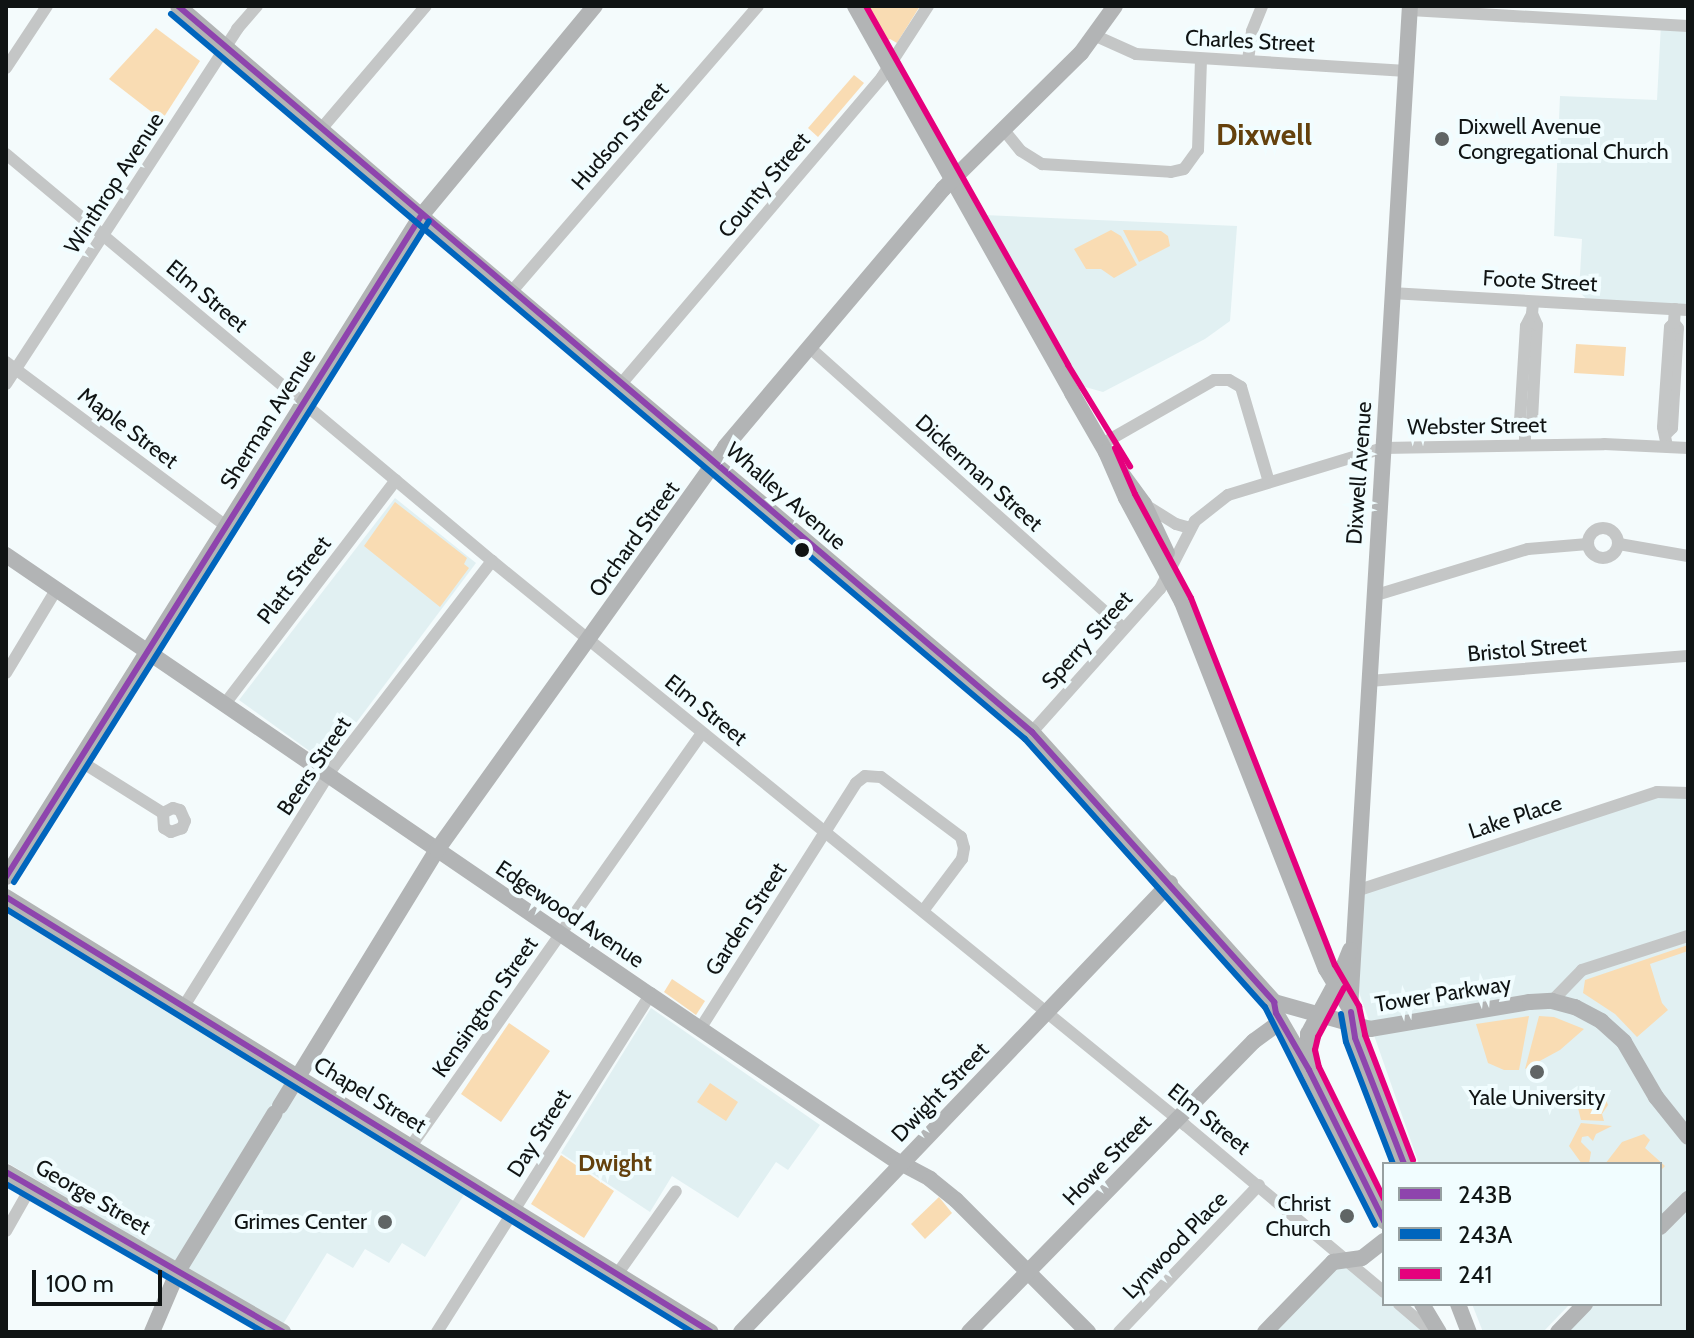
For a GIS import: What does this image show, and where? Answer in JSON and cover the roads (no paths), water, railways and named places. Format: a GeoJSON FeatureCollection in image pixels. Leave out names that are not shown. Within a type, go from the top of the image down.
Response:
{"type":"FeatureCollection","features":[{"type":"Feature","properties":{"kind":"main road","name":"Whalley Avenue"},"geometry":{"type":"LineString","coordinates":[[178,6],[421,216],[1032,732],[1274,1002],[1280,1022],[1309,1070],[1382,1217]]}},
{"type":"Feature","properties":{"kind":"main road","name":"Sherman Avenue"},"geometry":{"type":"LineString","coordinates":[[6,877],[421,216],[595,6]]}},
{"type":"Feature","properties":{"kind":"main road"},"geometry":{"type":"LineString","coordinates":[[855,6],[1104,448],[1126,498],[1168,573],[1260,807],[1351,1016],[1403,1162]]}},
{"type":"Feature","properties":{"kind":"main road","name":"Orchard Street"},"geometry":{"type":"LineString","coordinates":[[152,1332],[178,1271],[437,850],[715,464],[809,347],[952,179],[1096,36],[1115,6]]}},
{"type":"Feature","properties":{"kind":"main road","name":"Dixwell Avenue"},"geometry":{"type":"LineString","coordinates":[[1351,1016],[1373,596],[1410,8]]}},
{"type":"Feature","properties":{"kind":"main road"},"geometry":{"type":"LineString","coordinates":[[1104,448],[1144,504],[1168,554],[1168,573]]}},
{"type":"Feature","properties":{"kind":"main road","name":"Edgewood Avenue"},"geometry":{"type":"LineString","coordinates":[[6,555],[700,1029],[902,1165],[930,1179],[956,1200],[1088,1332]]}},
{"type":"Feature","properties":{"kind":"main road","name":"Dwight Street"},"geometry":{"type":"LineString","coordinates":[[741,1332],[1170,883]]}},
{"type":"Feature","properties":{"kind":"main road","name":"Chapel Street"},"geometry":{"type":"LineString","coordinates":[[6,897],[711,1332]]}},
{"type":"Feature","properties":{"kind":"main road","name":"Dixwell Avenue"},"geometry":{"type":"LineString","coordinates":[[1309,1070],[1306,1041],[1353,943]]}},
{"type":"Feature","properties":{"kind":"main road","name":"Tower Parkway"},"geometry":{"type":"LineString","coordinates":[[1274,1002],[1317,1016],[1351,1016],[1379,1028],[1552,1001],[1575,1007],[1601,1021],[1624,1042],[1656,1097],[1688,1137]]}},
{"type":"Feature","properties":{"kind":"main road","name":"Howe Street"},"geometry":{"type":"LineString","coordinates":[[969,1332],[1254,1041],[1280,1022]]}},
{"type":"Feature","properties":{"kind":"main road","name":"George Street"},"geometry":{"type":"LineString","coordinates":[[6,1172],[283,1332]]}},
{"type":"Feature","properties":{"kind":"main road"},"geometry":{"type":"LineString","coordinates":[[1662,1225],[1688,1199]]}},
{"type":"Feature","properties":{"kind":"main road"},"geometry":{"type":"LineString","coordinates":[[1265,1332],[1327,1268],[1346,1258],[1362,1258],[1382,1243]]}},
{"type":"Feature","properties":{"kind":"main road"},"geometry":{"type":"LineString","coordinates":[[1424,1306],[1450,1330],[1457,1306]]}},
{"type":"Feature","properties":{"kind":"main road"},"geometry":{"type":"LineString","coordinates":[[1558,1332],[1583,1306]]}},
{"type":"Feature","properties":{"kind":"street"},"geometry":{"type":"LineString","coordinates":[[6,68],[47,6]]}},
{"type":"Feature","properties":{"kind":"street","name":"Winthrop Avenue"},"geometry":{"type":"LineString","coordinates":[[6,384],[11,365],[103,235],[257,6]]}},
{"type":"Feature","properties":{"kind":"street"},"geometry":{"type":"LineString","coordinates":[[322,128],[426,6]]}},
{"type":"Feature","properties":{"kind":"street","name":"Hudson Street"},"geometry":{"type":"LineString","coordinates":[[512,291],[758,6]]}},
{"type":"Feature","properties":{"kind":"street","name":"County Street"},"geometry":{"type":"LineString","coordinates":[[621,384],[889,67],[928,6]]}},
{"type":"Feature","properties":{"kind":"street"},"geometry":{"type":"LineString","coordinates":[[1248,60],[1252,31],[1262,6]]}},
{"type":"Feature","properties":{"kind":"street"},"geometry":{"type":"LineString","coordinates":[[1410,8],[1688,26]]}},
{"type":"Feature","properties":{"kind":"street","name":"Charles Street"},"geometry":{"type":"LineString","coordinates":[[1096,36],[1130,53],[1406,71]]}},
{"type":"Feature","properties":{"kind":"street"},"geometry":{"type":"LineString","coordinates":[[1003,129],[1021,151],[1042,164],[1171,172],[1184,169],[1198,150],[1201,59]]}},
{"type":"Feature","properties":{"kind":"street","name":"Elm Street"},"geometry":{"type":"LineString","coordinates":[[6,154],[492,561],[1259,1185],[1382,1290]]}},
{"type":"Feature","properties":{"kind":"street","name":"Foote Street"},"geometry":{"type":"LineString","coordinates":[[1391,293],[1533,308],[1679,314]]}},
{"type":"Feature","properties":{"kind":"street"},"geometry":{"type":"LineString","coordinates":[[1525,445],[1525,431],[1520,421],[1526,326],[1533,308]]}},
{"type":"Feature","properties":{"kind":"street"},"geometry":{"type":"LineString","coordinates":[[1667,440],[1663,427],[1670,327],[1679,314]]}},
{"type":"Feature","properties":{"kind":"street","name":"Dickerman Street"},"geometry":{"type":"LineString","coordinates":[[809,347],[1123,628]]}},
{"type":"Feature","properties":{"kind":"street","name":"Maple Street"},"geometry":{"type":"LineString","coordinates":[[11,365],[226,526]]}},
{"type":"Feature","properties":{"kind":"street"},"geometry":{"type":"LineString","coordinates":[[1104,448],[1214,380],[1229,380],[1241,387],[1269,482]]}},
{"type":"Feature","properties":{"kind":"street","name":"Webster Street"},"geometry":{"type":"LineString","coordinates":[[1168,573],[1190,528],[1216,502],[1269,482],[1383,448],[1667,440],[1688,448]]}},
{"type":"Feature","properties":{"kind":"street","name":"Platt Street"},"geometry":{"type":"LineString","coordinates":[[224,705],[396,480]]}},
{"type":"Feature","properties":{"kind":"street"},"geometry":{"type":"LineString","coordinates":[[1144,504],[1176,524],[1190,528]]}},
{"type":"Feature","properties":{"kind":"street"},"geometry":{"type":"LineString","coordinates":[[1603,527],[1613,530],[1619,544],[1615,553],[1605,558],[1592,553],[1588,544],[1591,533],[1603,527]]}},
{"type":"Feature","properties":{"kind":"street"},"geometry":{"type":"LineString","coordinates":[[1373,596],[1528,549],[1588,544]]}},
{"type":"Feature","properties":{"kind":"street"},"geometry":{"type":"LineString","coordinates":[[1619,544],[1688,556]]}},
{"type":"Feature","properties":{"kind":"street","name":"Beers Street"},"geometry":{"type":"LineString","coordinates":[[184,1006],[328,775],[492,561]]}},
{"type":"Feature","properties":{"kind":"street","name":"Sperry Street"},"geometry":{"type":"LineString","coordinates":[[1032,732],[1160,589],[1168,573]]}},
{"type":"Feature","properties":{"kind":"street"},"geometry":{"type":"LineString","coordinates":[[6,673],[56,590]]}},
{"type":"Feature","properties":{"kind":"street","name":"Bristol Street"},"geometry":{"type":"LineString","coordinates":[[1369,681],[1688,656]]}},
{"type":"Feature","properties":{"kind":"street","name":"Kensington Street"},"geometry":{"type":"LineString","coordinates":[[411,1146],[702,733]]}},
{"type":"Feature","properties":{"kind":"street"},"geometry":{"type":"LineString","coordinates":[[80,761],[163,813]]}},
{"type":"Feature","properties":{"kind":"street","name":"Garden Street"},"geometry":{"type":"LineString","coordinates":[[700,1029],[856,783],[865,776],[881,777],[961,837],[964,848],[962,859],[923,911]]}},
{"type":"Feature","properties":{"kind":"street","name":"Lake Place"},"geometry":{"type":"LineString","coordinates":[[1356,891],[1657,792],[1688,793]]}},
{"type":"Feature","properties":{"kind":"street"},"geometry":{"type":"LineString","coordinates":[[1552,1001],[1576,974],[1688,936]]}},
{"type":"Feature","properties":{"kind":"street"},"geometry":{"type":"LineString","coordinates":[[1575,1007],[1576,974]]}},
{"type":"Feature","properties":{"kind":"street","name":"Day Street"},"geometry":{"type":"LineString","coordinates":[[437,1332],[650,995]]}},
{"type":"Feature","properties":{"kind":"street","name":"Lynwood Place"},"geometry":{"type":"LineString","coordinates":[[1119,1332],[1259,1185]]}},
{"type":"Feature","properties":{"kind":"street"},"geometry":{"type":"LineString","coordinates":[[6,1231],[31,1187]]}},
{"type":"Feature","properties":{"kind":"street"},"geometry":{"type":"LineString","coordinates":[[618,1273],[676,1191]]}},
{"type":"Feature","properties":{"kind":"street"},"geometry":{"type":"LineString","coordinates":[[1403,1306],[1450,1330]]}},
{"type":"Feature","properties":{"kind":"place","name":"Dixwell Avenue Congregational Church"},"geometry":{"type":"Point","coordinates":[1442,139]}},
{"type":"Feature","properties":{"kind":"place","name":"Yale University"},"geometry":{"type":"Point","coordinates":[1537,1072]}},
{"type":"Feature","properties":{"kind":"place","name":"Christ Church"},"geometry":{"type":"Point","coordinates":[1347,1216]}},
{"type":"Feature","properties":{"kind":"place","name":"Grimes Center"},"geometry":{"type":"Point","coordinates":[385,1222]}},
{"type":"Feature","properties":{"kind":"district","name":"Dixwell"},"geometry":{"type":"Point","coordinates":[1264,135]}},
{"type":"Feature","properties":{"kind":"district","name":"Dwight"},"geometry":{"type":"Point","coordinates":[615,1163]}}]}
